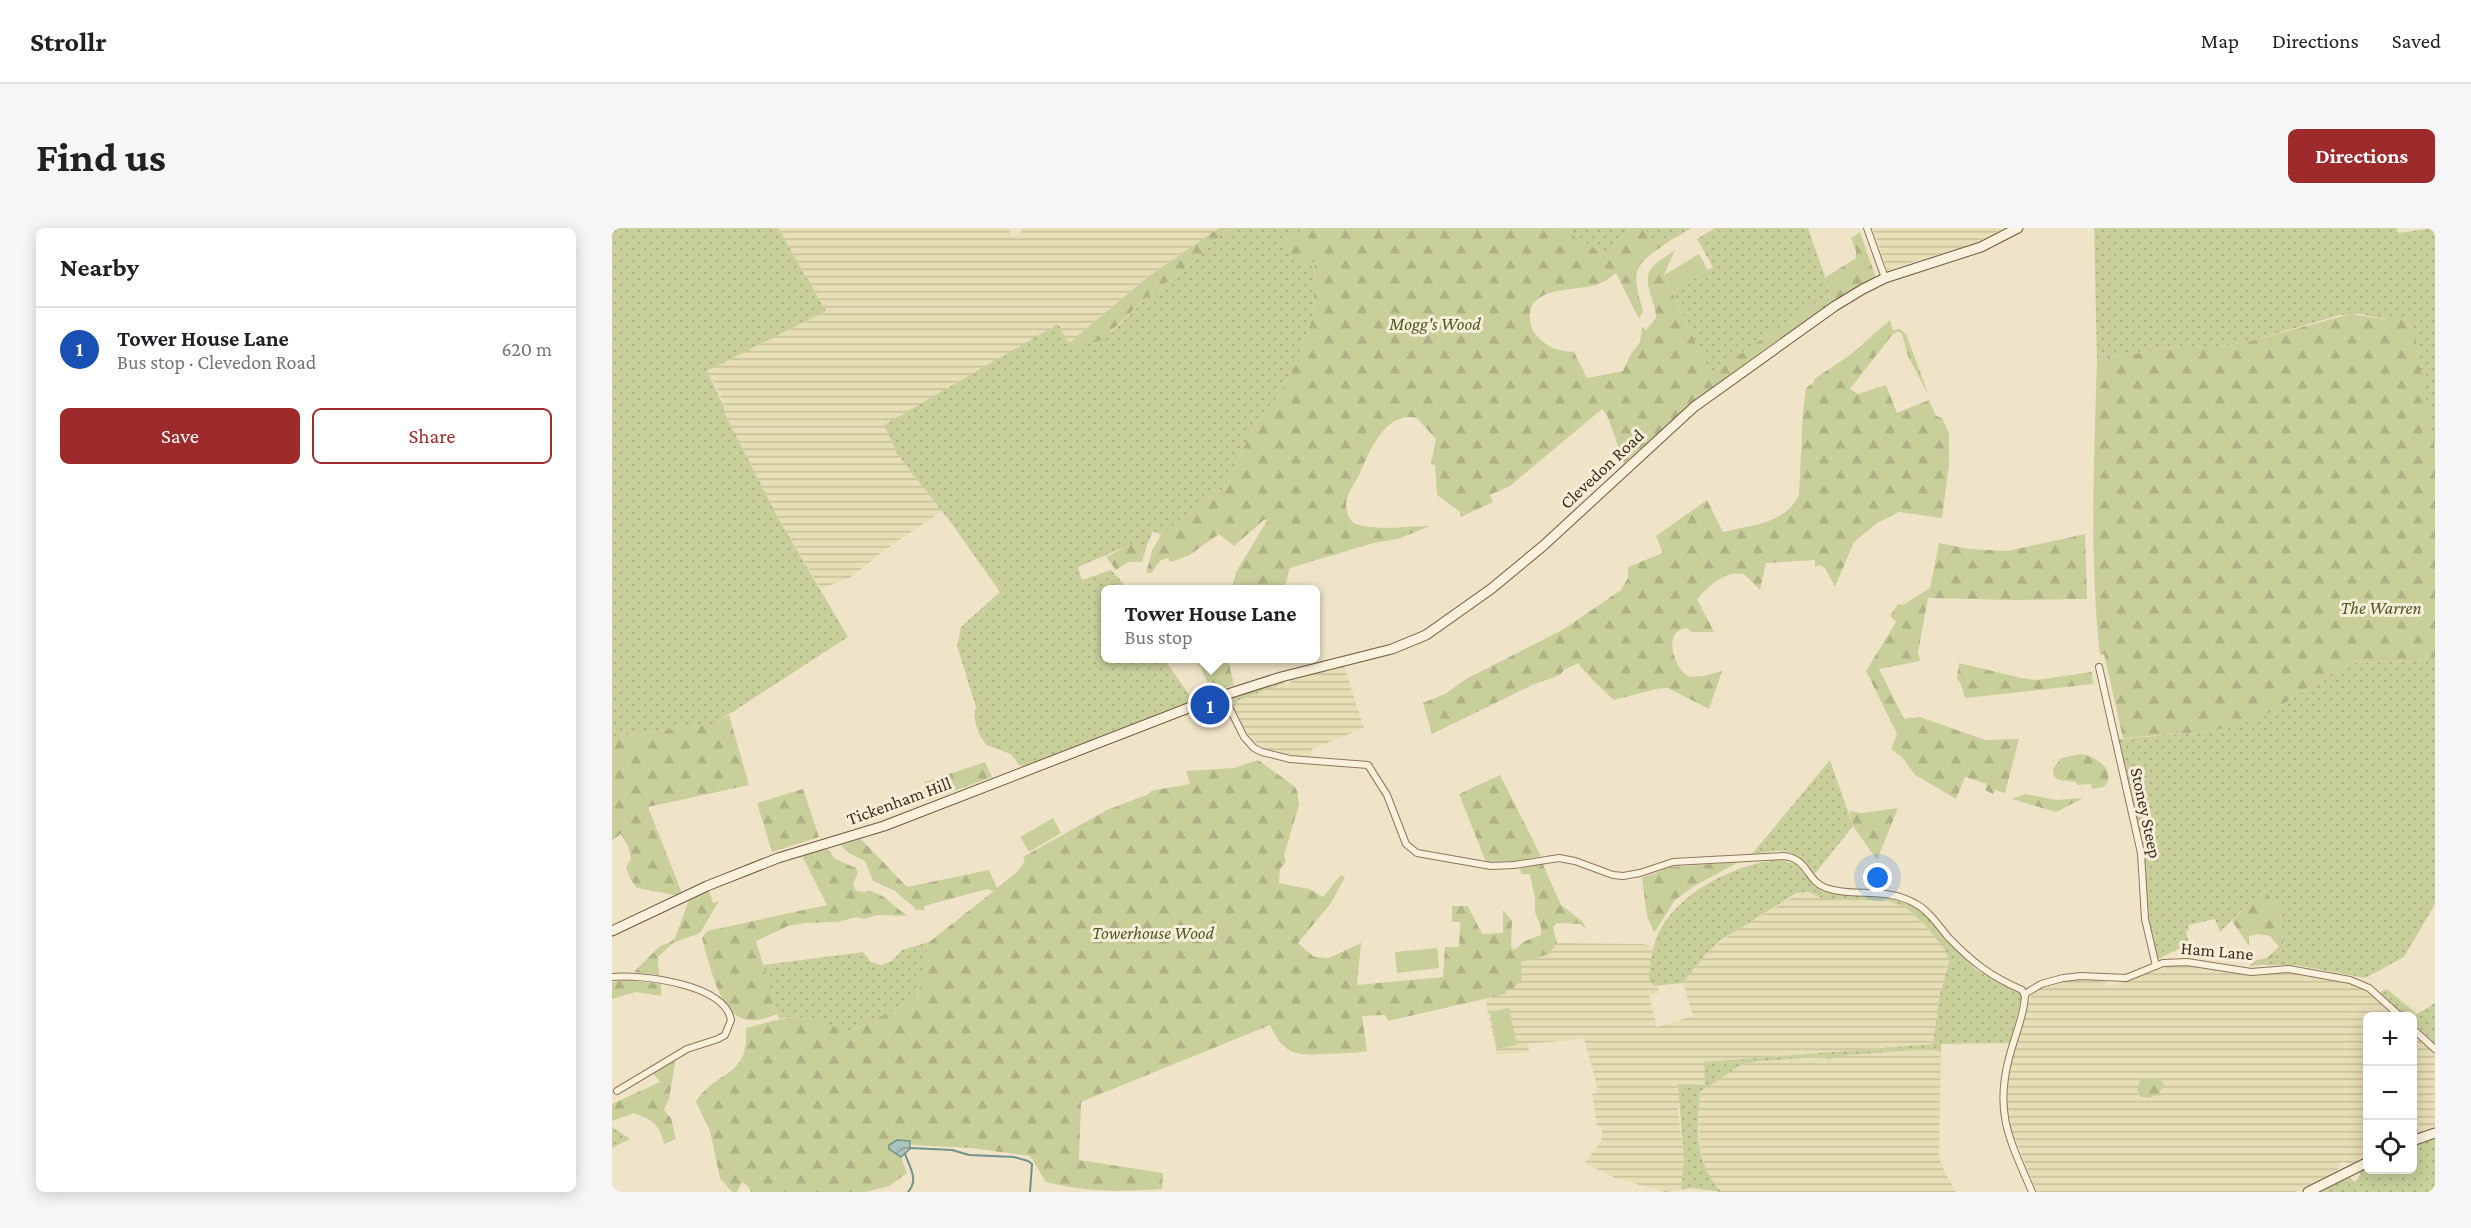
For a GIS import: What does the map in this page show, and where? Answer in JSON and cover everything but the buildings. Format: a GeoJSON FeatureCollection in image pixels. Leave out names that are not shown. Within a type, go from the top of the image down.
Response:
{"type":"FeatureCollection","features":[{"type":"Feature","properties":{"kind":"main road","name":"Clevedon Road"},"geometry":{"type":"LineString","coordinates":[[1198,705],[1281,677],[1411,643],[1437,629],[1543,546],[1694,407],[1835,306],[1885,278],[1981,247],[2018,228]]}},
{"type":"Feature","properties":{"kind":"main road","name":"Tickenham Hill"},"geometry":{"type":"LineString","coordinates":[[612,931],[707,886],[769,862],[884,826],[1198,705]]}},
{"type":"Feature","properties":{"kind":"main road"},"geometry":{"type":"LineString","coordinates":[[2417,1139],[2435,1133]]}},
{"type":"Feature","properties":{"kind":"main road"},"geometry":{"type":"LineString","coordinates":[[2308,1192],[2363,1164]]}},
{"type":"Feature","properties":{"kind":"street"},"geometry":{"type":"LineString","coordinates":[[1867,228],[1885,278]]}},
{"type":"Feature","properties":{"kind":"street","name":"Stoney Steep"},"geometry":{"type":"LineString","coordinates":[[2099,667],[2141,853],[2145,919],[2156,966]]}},
{"type":"Feature","properties":{"kind":"street"},"geometry":{"type":"LineString","coordinates":[[1223,695],[1244,737],[1249,744],[1262,752],[1290,759],[1368,765],[1387,795],[1406,844],[1417,853],[1491,866],[1559,858],[1623,876],[1673,862],[1736,857],[1791,857],[1803,863],[1819,884],[1828,889],[1881,893],[1915,903],[1976,965],[2025,994],[2025,1002],[2005,1072],[2002,1098],[2006,1127],[2032,1192]]}},
{"type":"Feature","properties":{"kind":"street","name":"Ham Lane"},"geometry":{"type":"LineString","coordinates":[[2025,994],[2041,984],[2063,978],[2081,976],[2126,978],[2156,966],[2181,962],[2214,964],[2251,972],[2289,969],[2352,980],[2374,993],[2395,1012]]}},
{"type":"Feature","properties":{"kind":"street"},"geometry":{"type":"LineString","coordinates":[[612,977],[648,976],[701,991],[720,1002],[729,1011],[731,1020],[725,1035],[718,1040],[687,1049],[617,1091]]}},
{"type":"Feature","properties":{"kind":"street"},"geometry":{"type":"LineString","coordinates":[[2417,1033],[2435,1049]]}},
{"type":"Feature","properties":{"kind":"shaded area"},"geometry":{"type":"Polygon","coordinates":[[[778,228],[1008,228],[1013,237],[1022,232],[1020,228],[1219,228],[1149,276],[1069,343],[1067,341],[884,425],[898,455],[942,511],[886,549],[851,577],[821,589],[777,516],[723,410],[725,409],[719,392],[707,371],[826,311],[778,228]]]}},
{"type":"Feature","properties":{"kind":"shaded area"},"geometry":{"type":"Polygon","coordinates":[[[1873,228],[2005,228],[1973,244],[1887,270],[1873,228]]]}},
{"type":"Feature","properties":{"kind":"shaded area"},"geometry":{"type":"Polygon","coordinates":[[[1344,666],[1364,728],[1312,749],[1310,756],[1279,754],[1260,746],[1243,729],[1233,707],[1239,700],[1283,683],[1290,684],[1290,680],[1344,666]]]}},
{"type":"Feature","properties":{"kind":"shaded area"},"geometry":{"type":"Polygon","coordinates":[[[1802,892],[1831,899],[1888,901],[1905,907],[1923,923],[1946,951],[1949,962],[1939,998],[1933,1044],[1704,1062],[1706,1085],[1678,1109],[1684,1162],[1681,1190],[1665,1192],[1615,1178],[1585,1163],[1601,1141],[1602,1133],[1601,1126],[1597,1126],[1592,1094],[1597,1093],[1596,1082],[1584,1039],[1528,1044],[1529,1052],[1497,1055],[1485,999],[1506,994],[1521,962],[1549,954],[1557,943],[1643,944],[1654,947],[1651,957],[1654,986],[1658,985],[1659,994],[1649,995],[1657,1027],[1693,1016],[1683,983],[1706,954],[1738,928],[1802,892]]]}},
{"type":"Feature","properties":{"kind":"shaded area"},"geometry":{"type":"Polygon","coordinates":[[[2165,965],[2214,967],[2247,974],[2286,971],[2349,982],[2364,988],[2392,1012],[2363,1012],[2363,1158],[2351,1164],[2341,1162],[2337,1171],[2295,1192],[2037,1192],[2009,1124],[2006,1097],[2007,1078],[2026,1007],[2032,995],[2039,988],[2052,983],[2078,979],[2107,982],[2106,985],[2110,986],[2165,968],[2165,965]]]}},
{"type":"Feature","properties":{"kind":"shaded area"},"geometry":{"type":"Polygon","coordinates":[[[2417,1034],[2435,1050],[2435,1126],[2417,1133],[2417,1034]]]}},
{"type":"Feature","properties":{"kind":"shaded area"},"geometry":{"type":"Polygon","coordinates":[[[1933,1049],[1941,1052],[1939,1156],[1944,1171],[1956,1192],[1722,1192],[1707,1175],[1700,1147],[1697,1104],[1700,1092],[1730,1070],[1760,1061],[1835,1058],[1847,1055],[1933,1049]]]}},
{"type":"Feature","properties":{"kind":"green space"},"geometry":{"type":"Polygon","coordinates":[[[612,228],[778,228],[826,311],[707,371],[725,409],[723,410],[777,516],[848,637],[714,724],[612,737],[612,228]]]}},
{"type":"Feature","properties":{"kind":"green space"},"geometry":{"type":"Polygon","coordinates":[[[1219,228],[1233,228],[1220,236],[1188,267],[1146,298],[1102,340],[1076,347],[1069,343],[1149,276],[1219,228]]]}},
{"type":"Feature","properties":{"kind":"green space"},"geometry":{"type":"Polygon","coordinates":[[[1233,228],[1305,228],[1284,242],[1315,262],[1313,317],[1295,364],[1278,396],[1254,426],[1225,487],[1161,535],[1153,531],[1147,545],[1130,545],[1078,567],[1082,580],[1111,570],[1123,583],[1122,585],[1101,585],[1101,663],[1167,663],[1191,697],[1188,702],[1024,766],[1019,765],[1011,754],[986,745],[979,734],[974,717],[976,707],[957,646],[961,627],[1000,592],[952,524],[898,455],[884,425],[1058,324],[1069,343],[1112,332],[1146,298],[1188,267],[1220,236],[1233,228]]]}},
{"type":"Feature","properties":{"kind":"green space","name":"Mogg's Wood"},"geometry":{"type":"Polygon","coordinates":[[[1305,228],[1567,228],[1576,238],[1607,255],[1631,228],[1645,228],[1651,240],[1671,240],[1649,256],[1638,268],[1637,285],[1643,311],[1639,319],[1616,273],[1596,285],[1546,294],[1532,306],[1530,319],[1535,334],[1551,347],[1574,352],[1587,378],[1623,371],[1640,342],[1642,327],[1646,330],[1656,318],[1648,275],[1655,265],[1675,250],[1664,275],[1710,374],[1831,293],[1826,277],[1856,258],[1851,238],[1860,232],[1876,278],[1809,319],[1745,364],[1683,412],[1624,463],[1607,415],[1602,409],[1510,486],[1490,495],[1493,502],[1461,517],[1460,512],[1437,495],[1435,465],[1431,464],[1436,439],[1417,418],[1406,417],[1396,420],[1387,427],[1373,445],[1349,493],[1346,504],[1348,516],[1351,521],[1364,526],[1382,528],[1430,526],[1398,539],[1373,543],[1290,568],[1285,585],[1233,585],[1236,572],[1267,521],[1265,519],[1234,546],[1219,534],[1188,556],[1170,562],[1168,558],[1161,560],[1151,573],[1146,573],[1152,551],[1161,535],[1225,487],[1254,426],[1278,396],[1295,364],[1313,317],[1315,262],[1295,263],[1284,242],[1305,228]]]}},
{"type":"Feature","properties":{"kind":"green space"},"geometry":{"type":"Polygon","coordinates":[[[1567,228],[1631,228],[1607,255],[1576,238],[1567,228]]]}},
{"type":"Feature","properties":{"kind":"green space"},"geometry":{"type":"Polygon","coordinates":[[[1645,228],[1692,228],[1671,240],[1651,240],[1645,228]]]}},
{"type":"Feature","properties":{"kind":"green space"},"geometry":{"type":"Polygon","coordinates":[[[1715,228],[1808,228],[1831,293],[1710,374],[1672,292],[1713,267],[1697,239],[1715,228]]]}},
{"type":"Feature","properties":{"kind":"green space"},"geometry":{"type":"Polygon","coordinates":[[[2094,228],[2397,228],[2398,233],[2435,228],[2435,450],[2411,320],[2389,320],[2360,314],[2340,315],[2247,342],[2223,346],[2180,346],[2097,360],[2094,228]]]}},
{"type":"Feature","properties":{"kind":"green space"},"geometry":{"type":"Polygon","coordinates":[[[1699,254],[1708,270],[1672,292],[1664,275],[1699,254]]]}},
{"type":"Feature","properties":{"kind":"green space","name":"The Warren"},"geometry":{"type":"Polygon","coordinates":[[[2350,314],[2389,320],[2412,320],[2435,450],[2435,657],[2410,661],[2354,663],[2336,670],[2263,717],[2236,726],[2203,732],[2123,738],[2104,654],[2100,655],[2094,581],[2093,508],[2097,360],[2180,346],[2223,346],[2247,342],[2350,314]]]}},
{"type":"Feature","properties":{"kind":"green space"},"geometry":{"type":"Polygon","coordinates":[[[1890,320],[1893,330],[1900,329],[1906,334],[1929,396],[1908,356],[1902,334],[1898,331],[1892,335],[1850,389],[1858,394],[1886,385],[1897,413],[1929,400],[1936,416],[1942,418],[1949,433],[1949,465],[1942,518],[1899,512],[1877,523],[1854,542],[1835,587],[1825,568],[1820,565],[1815,567],[1815,560],[1766,563],[1760,590],[1744,574],[1730,575],[1712,584],[1697,599],[1714,632],[1691,632],[1687,628],[1679,630],[1672,642],[1678,666],[1689,677],[1722,671],[1709,709],[1668,688],[1614,700],[1578,663],[1564,670],[1560,675],[1532,685],[1432,734],[1423,703],[1445,694],[1466,679],[1564,629],[1621,590],[1628,578],[1628,567],[1663,553],[1656,536],[1707,500],[1723,532],[1767,522],[1793,505],[1799,495],[1806,388],[1814,382],[1814,379],[1850,355],[1890,320]]]}},
{"type":"Feature","properties":{"kind":"green space"},"geometry":{"type":"Polygon","coordinates":[[[2085,534],[2087,599],[1928,598],[1918,652],[1920,661],[1879,669],[1904,719],[1920,717],[1985,740],[2019,739],[2005,793],[1995,790],[1993,794],[1985,790],[1987,784],[1965,777],[1956,799],[1915,775],[1902,757],[1891,749],[1897,734],[1866,671],[1896,622],[1890,616],[1898,604],[1903,605],[1930,588],[1939,543],[1969,549],[2008,551],[2085,534]]]}},
{"type":"Feature","properties":{"kind":"green space"},"geometry":{"type":"Polygon","coordinates":[[[1130,545],[1147,545],[1142,562],[1128,562],[1116,570],[1106,557],[1130,545]]]}},
{"type":"Feature","properties":{"kind":"green space"},"geometry":{"type":"Polygon","coordinates":[[[2435,657],[2435,904],[2404,957],[2365,978],[2296,965],[2262,965],[2284,948],[2280,912],[2271,899],[2249,903],[2220,932],[2215,919],[2188,925],[2189,930],[2186,931],[2189,944],[2158,959],[2148,923],[2144,852],[2129,794],[2119,739],[2203,732],[2263,717],[2336,670],[2354,663],[2410,661],[2435,657]]]}},
{"type":"Feature","properties":{"kind":"green space"},"geometry":{"type":"Polygon","coordinates":[[[1197,663],[1229,663],[1234,685],[1212,693],[1197,663]]]}},
{"type":"Feature","properties":{"kind":"green space"},"geometry":{"type":"Polygon","coordinates":[[[1959,663],[2036,680],[2092,672],[2093,684],[1965,698],[1957,679],[1959,663]]]}},
{"type":"Feature","properties":{"kind":"green space"},"geometry":{"type":"Polygon","coordinates":[[[1284,681],[1285,683],[1239,700],[1233,707],[1234,711],[1230,704],[1233,697],[1284,681]]]}},
{"type":"Feature","properties":{"kind":"green space"},"geometry":{"type":"Polygon","coordinates":[[[729,715],[749,785],[648,807],[682,893],[674,895],[637,888],[626,867],[631,859],[629,848],[621,834],[612,840],[612,737],[714,724],[729,715]]]}},
{"type":"Feature","properties":{"kind":"green space"},"geometry":{"type":"Polygon","coordinates":[[[2081,754],[2099,761],[2107,770],[2108,781],[2104,787],[2092,789],[2091,784],[2078,785],[2075,782],[2055,777],[2053,769],[2061,758],[2081,754]]]}},
{"type":"Feature","properties":{"kind":"green space","name":"Towerhouse Wood"},"geometry":{"type":"Polygon","coordinates":[[[1258,760],[1294,786],[1297,791],[1299,805],[1284,855],[1286,861],[1280,869],[1279,883],[1309,889],[1323,897],[1341,875],[1345,877],[1331,903],[1298,943],[1314,957],[1329,958],[1361,943],[1357,985],[1443,977],[1445,947],[1459,947],[1460,922],[1452,922],[1452,906],[1468,906],[1482,934],[1503,933],[1503,910],[1512,921],[1511,946],[1514,950],[1525,941],[1541,935],[1541,927],[1535,912],[1530,874],[1521,874],[1520,867],[1542,862],[1561,905],[1582,921],[1586,929],[1580,924],[1557,923],[1553,927],[1557,943],[1549,954],[1521,962],[1522,981],[1511,990],[1506,990],[1506,994],[1388,1021],[1385,1015],[1362,1016],[1367,1051],[1297,1053],[1280,1042],[1270,1025],[1081,1102],[1079,1160],[1163,1173],[1162,1189],[1132,1191],[1075,1188],[1046,1182],[1030,1156],[971,1148],[912,1145],[910,1141],[896,1140],[888,1148],[901,1157],[907,1173],[889,1186],[865,1192],[751,1192],[742,1182],[737,1192],[732,1192],[720,1178],[710,1131],[696,1102],[704,1091],[737,1065],[746,1045],[746,1028],[787,1018],[798,1018],[821,1022],[850,1035],[851,1031],[917,998],[929,942],[994,891],[987,889],[924,906],[924,910],[914,910],[915,908],[895,891],[873,881],[865,861],[847,852],[841,845],[861,839],[907,887],[989,870],[997,888],[1018,871],[1025,861],[1023,857],[1107,810],[1149,794],[1151,791],[1190,784],[1186,771],[1234,768],[1258,760]]]}},
{"type":"Feature","properties":{"kind":"green space"},"geometry":{"type":"Polygon","coordinates":[[[1830,760],[1853,826],[1814,875],[1807,865],[1794,854],[1772,851],[1752,854],[1830,760]]]}},
{"type":"Feature","properties":{"kind":"green space"},"geometry":{"type":"Polygon","coordinates":[[[985,762],[992,777],[927,801],[922,792],[925,782],[985,762]]]}},
{"type":"Feature","properties":{"kind":"green space"},"geometry":{"type":"Polygon","coordinates":[[[1500,775],[1541,856],[1516,861],[1486,862],[1459,794],[1500,775]]]}},
{"type":"Feature","properties":{"kind":"green space"},"geometry":{"type":"Polygon","coordinates":[[[803,789],[819,837],[772,852],[757,803],[803,789]]]}},
{"type":"Feature","properties":{"kind":"green space"},"geometry":{"type":"Polygon","coordinates":[[[2025,794],[2057,800],[2083,798],[2056,812],[2012,799],[2025,794]]]}},
{"type":"Feature","properties":{"kind":"green space"},"geometry":{"type":"Polygon","coordinates":[[[1898,808],[1877,860],[1853,826],[1849,811],[1863,813],[1898,808]]]}},
{"type":"Feature","properties":{"kind":"green space"},"geometry":{"type":"Polygon","coordinates":[[[1053,818],[1061,833],[1029,852],[1020,837],[1053,818]]]}},
{"type":"Feature","properties":{"kind":"green space"},"geometry":{"type":"Polygon","coordinates":[[[828,849],[835,859],[856,868],[858,873],[853,884],[856,891],[869,890],[884,897],[907,916],[877,915],[838,922],[804,923],[788,926],[756,941],[778,1014],[757,1020],[739,1017],[723,1000],[712,974],[702,938],[707,931],[827,905],[802,856],[828,849]]]}},
{"type":"Feature","properties":{"kind":"green space"},"geometry":{"type":"Polygon","coordinates":[[[1779,860],[1796,864],[1813,885],[1823,892],[1881,895],[1904,901],[1919,909],[1976,970],[2022,995],[2010,1043],[1941,1044],[1941,1052],[1933,1049],[1847,1055],[1831,1059],[1819,1057],[1760,1061],[1741,1065],[1700,1092],[1699,1145],[1707,1170],[1713,1182],[1722,1192],[1691,1188],[1681,1190],[1684,1162],[1678,1084],[1705,1085],[1704,1062],[1933,1044],[1939,998],[1949,962],[1946,951],[1923,923],[1905,907],[1888,901],[1825,899],[1807,892],[1797,893],[1721,940],[1706,954],[1683,983],[1654,986],[1649,979],[1654,945],[1667,919],[1679,906],[1693,893],[1727,874],[1762,862],[1779,860]]]}},
{"type":"Feature","properties":{"kind":"green space"},"geometry":{"type":"Polygon","coordinates":[[[1739,862],[1694,886],[1675,900],[1654,933],[1647,916],[1642,878],[1670,867],[1739,862]]]}},
{"type":"Feature","properties":{"kind":"green space"},"geometry":{"type":"Polygon","coordinates":[[[709,891],[713,903],[719,901],[700,933],[673,943],[658,957],[659,975],[634,972],[660,946],[675,938],[689,900],[709,891]]]}},
{"type":"Feature","properties":{"kind":"green space"},"geometry":{"type":"Polygon","coordinates":[[[2266,892],[2280,912],[2284,948],[2262,965],[2249,966],[2256,960],[2267,958],[2279,947],[2270,936],[2258,934],[2249,936],[2249,946],[2232,921],[2249,903],[2266,892]]]}},
{"type":"Feature","properties":{"kind":"green space"},"geometry":{"type":"Polygon","coordinates":[[[929,942],[917,998],[851,1031],[850,1035],[816,1021],[797,1017],[779,1019],[763,965],[863,952],[871,962],[881,965],[892,961],[902,950],[929,942]]]}},
{"type":"Feature","properties":{"kind":"green space"},"geometry":{"type":"Polygon","coordinates":[[[1437,948],[1439,968],[1397,973],[1395,952],[1437,948]]]}},
{"type":"Feature","properties":{"kind":"green space"},"geometry":{"type":"Polygon","coordinates":[[[627,980],[661,984],[661,996],[636,992],[612,999],[612,982],[627,980]]]}},
{"type":"Feature","properties":{"kind":"green space"},"geometry":{"type":"Polygon","coordinates":[[[2388,990],[2415,1012],[2401,1012],[2380,993],[2388,990]]]}},
{"type":"Feature","properties":{"kind":"green space"},"geometry":{"type":"Polygon","coordinates":[[[2435,1003],[2435,1043],[2417,1026],[2417,1014],[2435,1003]]]}},
{"type":"Feature","properties":{"kind":"green space"},"geometry":{"type":"Polygon","coordinates":[[[1509,1008],[1517,1045],[1497,1049],[1490,1012],[1509,1008]]]}},
{"type":"Feature","properties":{"kind":"green space"},"geometry":{"type":"Polygon","coordinates":[[[676,1058],[669,1099],[664,1110],[671,1118],[676,1139],[664,1144],[657,1127],[646,1118],[634,1113],[612,1121],[612,1104],[660,1082],[653,1072],[676,1058]]]}},
{"type":"Feature","properties":{"kind":"green space"},"geometry":{"type":"Polygon","coordinates":[[[2160,1079],[2164,1084],[2159,1094],[2149,1098],[2141,1097],[2137,1090],[2140,1080],[2160,1079]]]}},
{"type":"Feature","properties":{"kind":"green space"},"geometry":{"type":"Polygon","coordinates":[[[612,1127],[630,1139],[612,1148],[612,1127]]]}},
{"type":"Feature","properties":{"kind":"green space"},"geometry":{"type":"Polygon","coordinates":[[[2435,1138],[2435,1192],[2317,1192],[2350,1177],[2354,1182],[2363,1169],[2363,1174],[2417,1174],[2417,1145],[2435,1138]]]}},
{"type":"Feature","properties":{"kind":"water"},"geometry":{"type":"Polygon","coordinates":[[[897,1140],[910,1141],[910,1149],[901,1157],[889,1149],[889,1145],[897,1140]]]}},
{"type":"Feature","properties":{"kind":"waterway"},"geometry":{"type":"LineString","coordinates":[[910,1148],[952,1150],[969,1155],[1014,1157],[1028,1161],[1032,1164],[1030,1192]]}},
{"type":"Feature","properties":{"kind":"waterway"},"geometry":{"type":"LineString","coordinates":[[905,1154],[913,1178],[908,1192]]}},
{"type":"Feature","properties":{"kind":"place","name":"Tower House Lane"},"geometry":{"type":"Point","coordinates":[1210,705]}}]}
